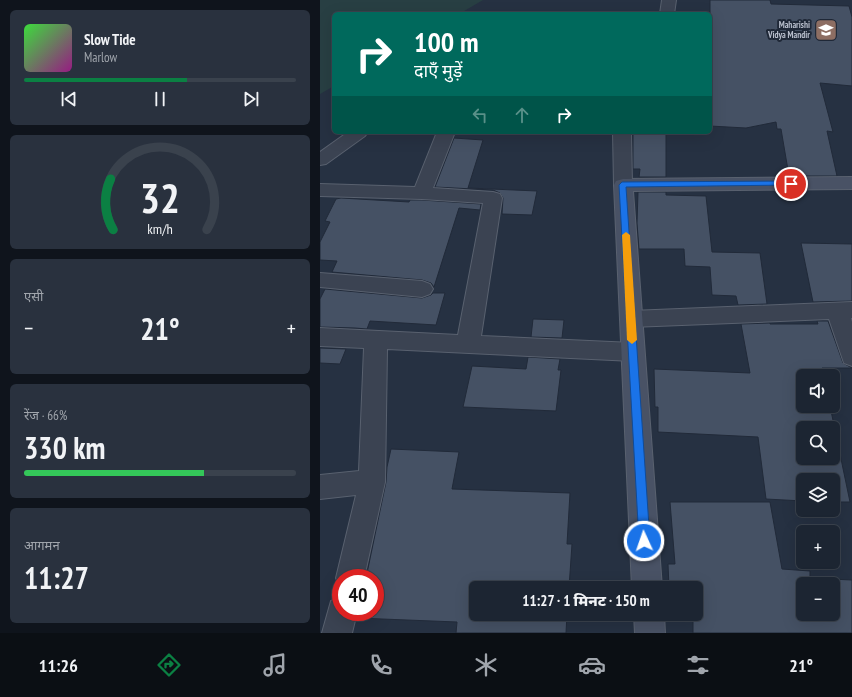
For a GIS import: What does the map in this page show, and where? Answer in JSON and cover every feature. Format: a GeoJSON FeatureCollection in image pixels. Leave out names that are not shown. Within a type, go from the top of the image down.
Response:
{"type":"FeatureCollection","features":[{"type":"Feature","properties":{"kind":"street"},"geometry":{"type":"LineString","coordinates":[[667,12],[669,0]]}},
{"type":"Feature","properties":{"kind":"street"},"geometry":{"type":"LineString","coordinates":[[320,160],[356,134]]}},
{"type":"Feature","properties":{"kind":"street"},"geometry":{"type":"LineString","coordinates":[[422,193],[445,134]]}},
{"type":"Feature","properties":{"kind":"street"},"geometry":{"type":"LineString","coordinates":[[622,134],[622,185],[647,581]]}},
{"type":"Feature","properties":{"kind":"street"},"geometry":{"type":"LineString","coordinates":[[622,185],[852,183]]}},
{"type":"Feature","properties":{"kind":"street"},"geometry":{"type":"LineString","coordinates":[[320,190],[422,193],[493,198],[468,344]]}},
{"type":"Feature","properties":{"kind":"street"},"geometry":{"type":"LineString","coordinates":[[320,280],[422,289]]}},
{"type":"Feature","properties":{"kind":"street"},"geometry":{"type":"LineString","coordinates":[[631,319],[844,310],[852,357]]}},
{"type":"Feature","properties":{"kind":"street"},"geometry":{"type":"LineString","coordinates":[[320,337],[633,352]]}},
{"type":"Feature","properties":{"kind":"street"},"geometry":{"type":"LineString","coordinates":[[352,569],[372,482],[376,340]]}},
{"type":"Feature","properties":{"kind":"street"},"geometry":{"type":"LineString","coordinates":[[320,486],[372,482]]}},
{"type":"Feature","properties":{"kind":"street"},"geometry":{"type":"LineString","coordinates":[[337,633],[340,621]]}},
{"type":"Feature","properties":{"kind":"street"},"geometry":{"type":"LineString","coordinates":[[649,621],[650,633]]}},
{"type":"Feature","properties":{"kind":"green space"},"geometry":{"type":"Polygon","coordinates":[[[320,0],[483,0],[462,12],[332,12],[332,87],[320,94],[320,0]]]}},
{"type":"Feature","properties":{"kind":"building"},"geometry":{"type":"Polygon","coordinates":[[[710,0],[770,0],[771,4],[849,6],[852,17],[852,86],[820,83],[833,132],[827,131],[837,176],[789,176],[781,129],[777,129],[776,122],[746,128],[712,126],[712,12],[710,12],[710,0]]]}},
{"type":"Feature","properties":{"kind":"building"},"geometry":{"type":"Polygon","coordinates":[[[633,134],[666,134],[666,177],[639,177],[640,169],[633,169],[633,134]]]}},
{"type":"Feature","properties":{"kind":"building"},"geometry":{"type":"Polygon","coordinates":[[[454,138],[483,140],[468,188],[537,191],[532,215],[502,214],[503,198],[500,193],[493,190],[435,187],[454,138]]]}},
{"type":"Feature","properties":{"kind":"building"},"geometry":{"type":"Polygon","coordinates":[[[638,192],[666,192],[666,195],[706,196],[712,252],[760,253],[767,304],[738,305],[736,296],[712,295],[710,267],[685,266],[684,249],[639,249],[637,223],[638,192]]]}},
{"type":"Feature","properties":{"kind":"building"},"geometry":{"type":"Polygon","coordinates":[[[341,198],[409,202],[410,200],[422,200],[481,204],[480,210],[459,208],[434,287],[431,283],[422,280],[332,272],[337,261],[320,260],[320,242],[330,222],[325,221],[336,199],[341,198]]]}},
{"type":"Feature","properties":{"kind":"building"},"geometry":{"type":"Polygon","coordinates":[[[801,243],[852,244],[852,301],[813,302],[801,243]]]}},
{"type":"Feature","properties":{"kind":"building"},"geometry":{"type":"Polygon","coordinates":[[[325,289],[422,298],[433,293],[445,293],[436,325],[370,321],[367,329],[320,327],[320,299],[325,289]]]}},
{"type":"Feature","properties":{"kind":"building"},"geometry":{"type":"Polygon","coordinates":[[[533,319],[564,320],[562,338],[531,337],[533,319]]]}},
{"type":"Feature","properties":{"kind":"building"},"geometry":{"type":"Polygon","coordinates":[[[817,321],[828,321],[843,363],[852,368],[796,369],[796,413],[831,413],[833,421],[796,421],[796,465],[840,465],[840,454],[850,502],[840,502],[840,473],[796,473],[796,501],[766,499],[758,437],[658,432],[658,407],[655,407],[654,369],[750,373],[741,324],[818,324],[817,321]]]}},
{"type":"Feature","properties":{"kind":"building"},"geometry":{"type":"Polygon","coordinates":[[[320,348],[346,349],[340,364],[320,363],[320,348]]]}},
{"type":"Feature","properties":{"kind":"building"},"geometry":{"type":"Polygon","coordinates":[[[528,357],[560,359],[558,370],[561,370],[556,411],[463,407],[472,366],[526,369],[528,357]]]}},
{"type":"Feature","properties":{"kind":"building"},"geometry":{"type":"Polygon","coordinates":[[[391,449],[459,452],[452,489],[570,493],[567,544],[572,544],[569,581],[469,581],[469,621],[567,621],[566,633],[456,633],[457,622],[384,619],[384,569],[368,569],[386,482],[387,467],[391,449]]]}},
{"type":"Feature","properties":{"kind":"building"},"geometry":{"type":"Polygon","coordinates":[[[670,502],[770,502],[782,569],[810,571],[810,577],[796,577],[796,621],[840,621],[840,579],[852,580],[852,633],[693,633],[693,621],[703,621],[703,581],[669,581],[668,564],[675,564],[670,502]]]}},
{"type":"Feature","properties":{"kind":"slow traffic"},"geometry":{"type":"LineString","coordinates":[[626,235],[632,340]]}},
{"type":"Feature","properties":{"kind":"place","name":"Maharishi Vidya Mandir"},"geometry":{"type":"Point","coordinates":[826,30]}},
{"type":"Feature","properties":{"kind":"route"},"geometry":{"type":"LineString","coordinates":[[644,541],[622,185],[791,184]]}}]}
